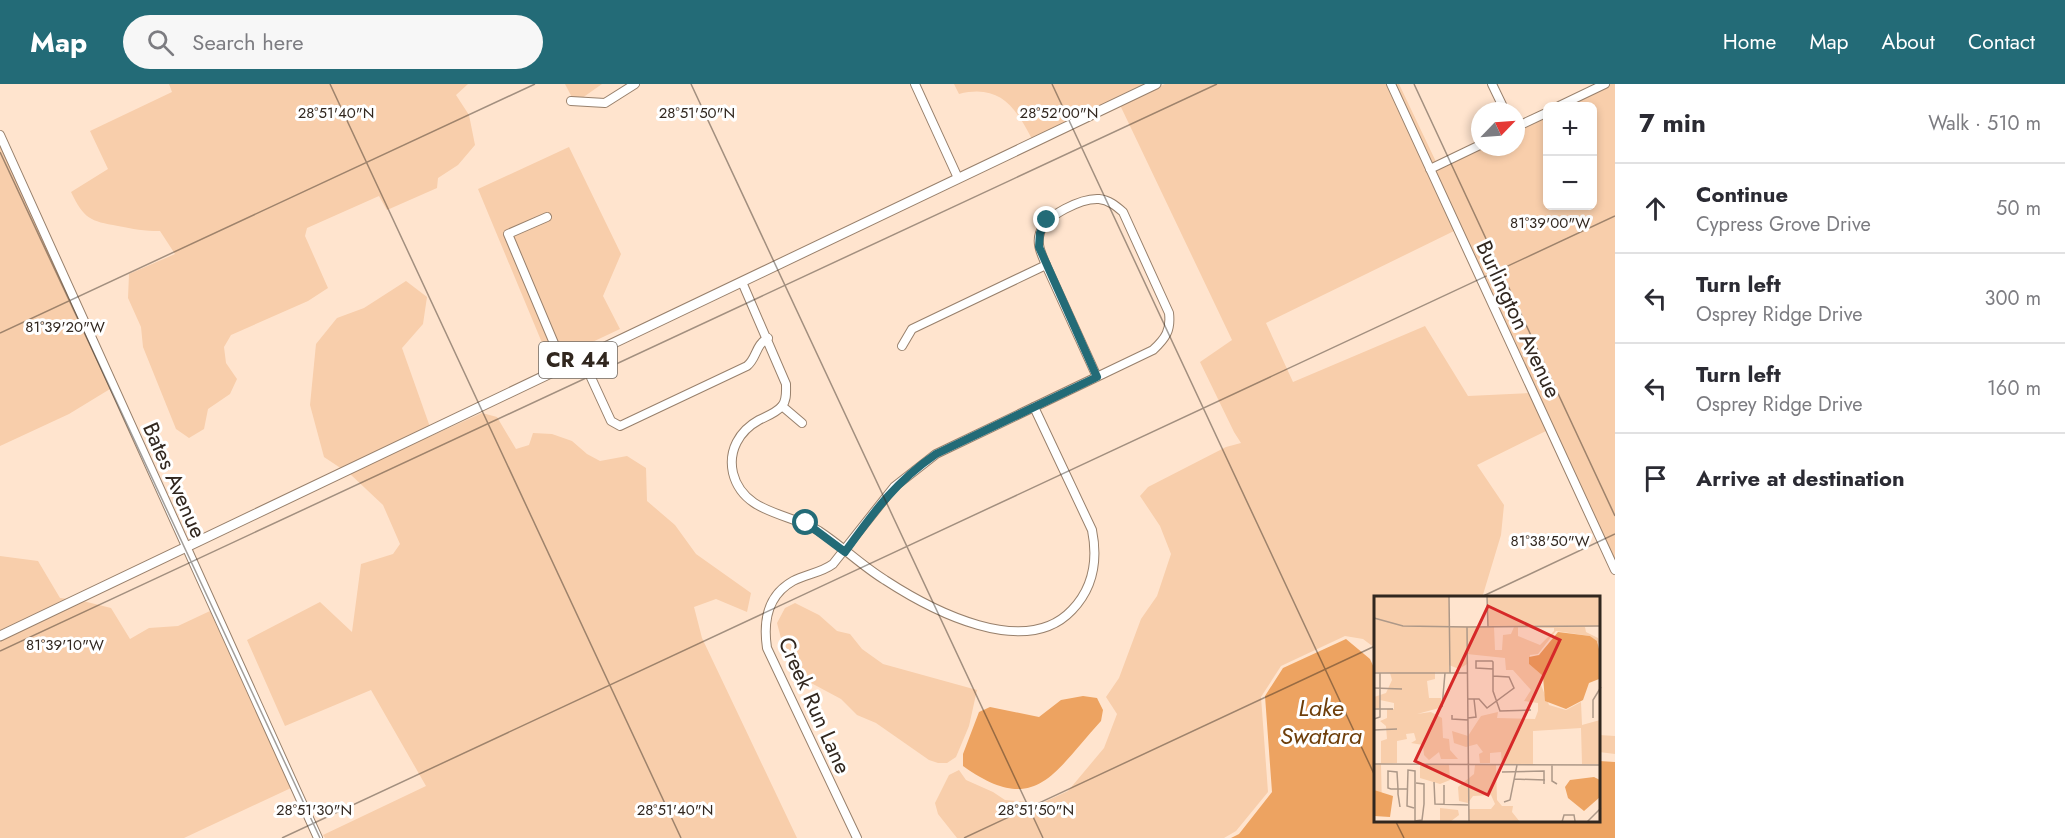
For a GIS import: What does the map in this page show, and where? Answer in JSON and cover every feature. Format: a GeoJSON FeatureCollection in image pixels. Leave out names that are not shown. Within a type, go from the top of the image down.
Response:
{"type":"FeatureCollection","features":[{"type":"Feature","properties":{"kind":"main road","name":"CR 44"},"geometry":{"type":"LineString","coordinates":[[0,636],[1156,84]]}},
{"type":"Feature","properties":{"kind":"street"},"geometry":{"type":"LineString","coordinates":[[571,101],[605,104],[635,84]]}},
{"type":"Feature","properties":{"kind":"street"},"geometry":{"type":"LineString","coordinates":[[915,84],[958,178]]}},
{"type":"Feature","properties":{"kind":"street","name":"Burlington Avenue"},"geometry":{"type":"LineString","coordinates":[[1391,84],[1615,570]]}},
{"type":"Feature","properties":{"kind":"street"},"geometry":{"type":"LineString","coordinates":[[1492,84],[1501,102]]}},
{"type":"Feature","properties":{"kind":"street"},"geometry":{"type":"LineString","coordinates":[[1567,102],[1605,84]]}},
{"type":"Feature","properties":{"kind":"street"},"geometry":{"type":"LineString","coordinates":[[1525,123],[1543,114]]}},
{"type":"Feature","properties":{"kind":"street","name":"Bates Avenue"},"geometry":{"type":"LineString","coordinates":[[0,135],[318,838]]}},
{"type":"Feature","properties":{"kind":"street"},"geometry":{"type":"LineString","coordinates":[[1430,169],[1471,149]]}},
{"type":"Feature","properties":{"kind":"street","name":"Creek Run Lane"},"geometry":{"type":"LineString","coordinates":[[857,838],[767,648],[764,628],[768,610],[779,591],[795,580],[824,571],[845,552],[894,487],[936,454],[1153,350],[1165,339],[1170,327],[1169,313],[1123,212],[1113,203],[1100,199],[1085,200],[1047,220],[1040,233],[1039,247],[1046,265]]}},
{"type":"Feature","properties":{"kind":"street"},"geometry":{"type":"LineString","coordinates":[[547,217],[507,234],[564,367]]}},
{"type":"Feature","properties":{"kind":"street"},"geometry":{"type":"LineString","coordinates":[[902,346],[912,329],[1046,265],[1097,377]]}},
{"type":"Feature","properties":{"kind":"street"},"geometry":{"type":"LineString","coordinates":[[742,282],[786,384],[786,397],[782,406],[743,432],[731,458],[734,475],[750,501],[762,509],[806,523],[885,580],[934,608],[987,627],[1020,633],[1056,623],[1071,612],[1086,594],[1093,574],[1096,551],[1092,530],[1034,407]]}},
{"type":"Feature","properties":{"kind":"street"},"geometry":{"type":"LineString","coordinates":[[582,358],[611,421],[620,426],[749,365],[758,345],[768,338]]}},
{"type":"Feature","properties":{"kind":"street"},"geometry":{"type":"LineString","coordinates":[[782,406],[802,423]]}},
{"type":"Feature","properties":{"kind":"shaded area"},"geometry":{"type":"Polygon","coordinates":[[[169,84],[468,84],[456,95],[469,115],[475,145],[458,165],[438,178],[437,188],[387,210],[379,196],[307,228],[305,236],[328,288],[308,301],[231,335],[224,347],[226,363],[237,379],[230,394],[208,409],[204,429],[189,438],[176,429],[143,347],[141,327],[128,298],[129,274],[175,254],[160,231],[139,230],[94,220],[84,213],[71,192],[108,169],[90,131],[172,92],[169,84]]]}},
{"type":"Feature","properties":{"kind":"shaded area"},"geometry":{"type":"Polygon","coordinates":[[[565,84],[602,84],[575,103],[565,84]]]}},
{"type":"Feature","properties":{"kind":"shaded area"},"geometry":{"type":"Polygon","coordinates":[[[954,84],[1148,84],[1032,139],[1019,117],[1004,100],[985,92],[959,94],[954,84]]]}},
{"type":"Feature","properties":{"kind":"shaded area"},"geometry":{"type":"Polygon","coordinates":[[[1165,84],[1386,84],[1454,231],[1266,323],[1293,382],[1425,326],[1468,396],[1529,393],[1546,431],[1477,465],[1504,505],[1501,535],[1483,596],[1374,596],[1374,647],[1363,639],[1345,636],[1281,666],[1261,697],[1268,792],[1236,831],[1224,838],[957,838],[938,814],[935,803],[949,775],[959,770],[966,780],[1005,800],[1042,803],[1068,791],[1104,748],[1117,714],[1106,697],[1119,678],[1141,619],[1157,596],[1171,554],[1160,526],[1140,496],[1148,487],[1226,447],[1241,443],[1200,362],[1232,340],[1120,105],[1165,84]]]}},
{"type":"Feature","properties":{"kind":"shaded area"},"geometry":{"type":"Polygon","coordinates":[[[1395,84],[1399,84],[1438,166],[1471,151],[1471,156],[1525,156],[1525,123],[1543,114],[1543,210],[1597,210],[1597,102],[1567,102],[1604,84],[1615,84],[1615,560],[1395,84]]]}},
{"type":"Feature","properties":{"kind":"shaded area"},"geometry":{"type":"Polygon","coordinates":[[[0,146],[110,389],[69,414],[0,446],[0,146]]]}},
{"type":"Feature","properties":{"kind":"shaded area"},"geometry":{"type":"Polygon","coordinates":[[[569,147],[621,254],[603,296],[620,329],[550,362],[478,189],[569,147]]]}},
{"type":"Feature","properties":{"kind":"shaded area"},"geometry":{"type":"Polygon","coordinates":[[[406,281],[427,297],[423,324],[402,348],[430,427],[342,469],[324,457],[310,405],[316,344],[337,318],[364,308],[406,281]]]}},
{"type":"Feature","properties":{"kind":"shaded area"},"geometry":{"type":"Polygon","coordinates":[[[482,413],[497,417],[516,449],[529,445],[533,433],[552,434],[572,441],[587,454],[600,461],[627,456],[646,468],[647,501],[675,525],[696,554],[751,593],[747,612],[716,599],[694,607],[702,638],[797,838],[325,838],[323,835],[426,786],[371,690],[285,726],[247,640],[320,602],[352,632],[361,564],[393,554],[400,544],[383,505],[349,473],[482,413]]]}},
{"type":"Feature","properties":{"kind":"shaded area"},"geometry":{"type":"Polygon","coordinates":[[[0,556],[38,561],[60,598],[69,599],[0,632],[0,556]]]}},
{"type":"Feature","properties":{"kind":"shaded area"},"geometry":{"type":"Polygon","coordinates":[[[83,601],[111,608],[130,639],[149,628],[178,626],[210,611],[291,788],[184,838],[0,838],[0,640],[83,601]]]}},
{"type":"Feature","properties":{"kind":"shaded area"},"geometry":{"type":"Polygon","coordinates":[[[795,603],[819,615],[837,631],[850,634],[862,649],[883,664],[977,690],[969,726],[956,757],[947,763],[929,760],[876,723],[857,715],[841,699],[798,676],[782,642],[777,623],[785,608],[795,603]]]}},
{"type":"Feature","properties":{"kind":"shaded area"},"geometry":{"type":"Polygon","coordinates":[[[1600,735],[1615,736],[1615,754],[1600,752],[1600,735]]]}},
{"type":"Feature","properties":{"kind":"water","name":"Lake Swatara"},"geometry":{"type":"Polygon","coordinates":[[[1346,639],[1370,659],[1374,668],[1374,823],[1600,823],[1600,761],[1615,762],[1615,838],[1231,838],[1239,834],[1272,792],[1265,696],[1283,668],[1346,639]]]}},
{"type":"Feature","properties":{"kind":"water"},"geometry":{"type":"Polygon","coordinates":[[[1083,696],[1097,698],[1103,710],[1101,721],[1055,772],[1041,782],[1026,788],[1009,788],[988,781],[963,766],[963,754],[979,712],[990,707],[1039,717],[1061,700],[1083,696]]]}},
{"type":"Feature","properties":{"kind":"route"},"geometry":{"type":"LineString","coordinates":[[806,523],[845,552],[894,487],[936,454],[1097,377],[1039,247],[1040,233],[1047,220]]}}]}
